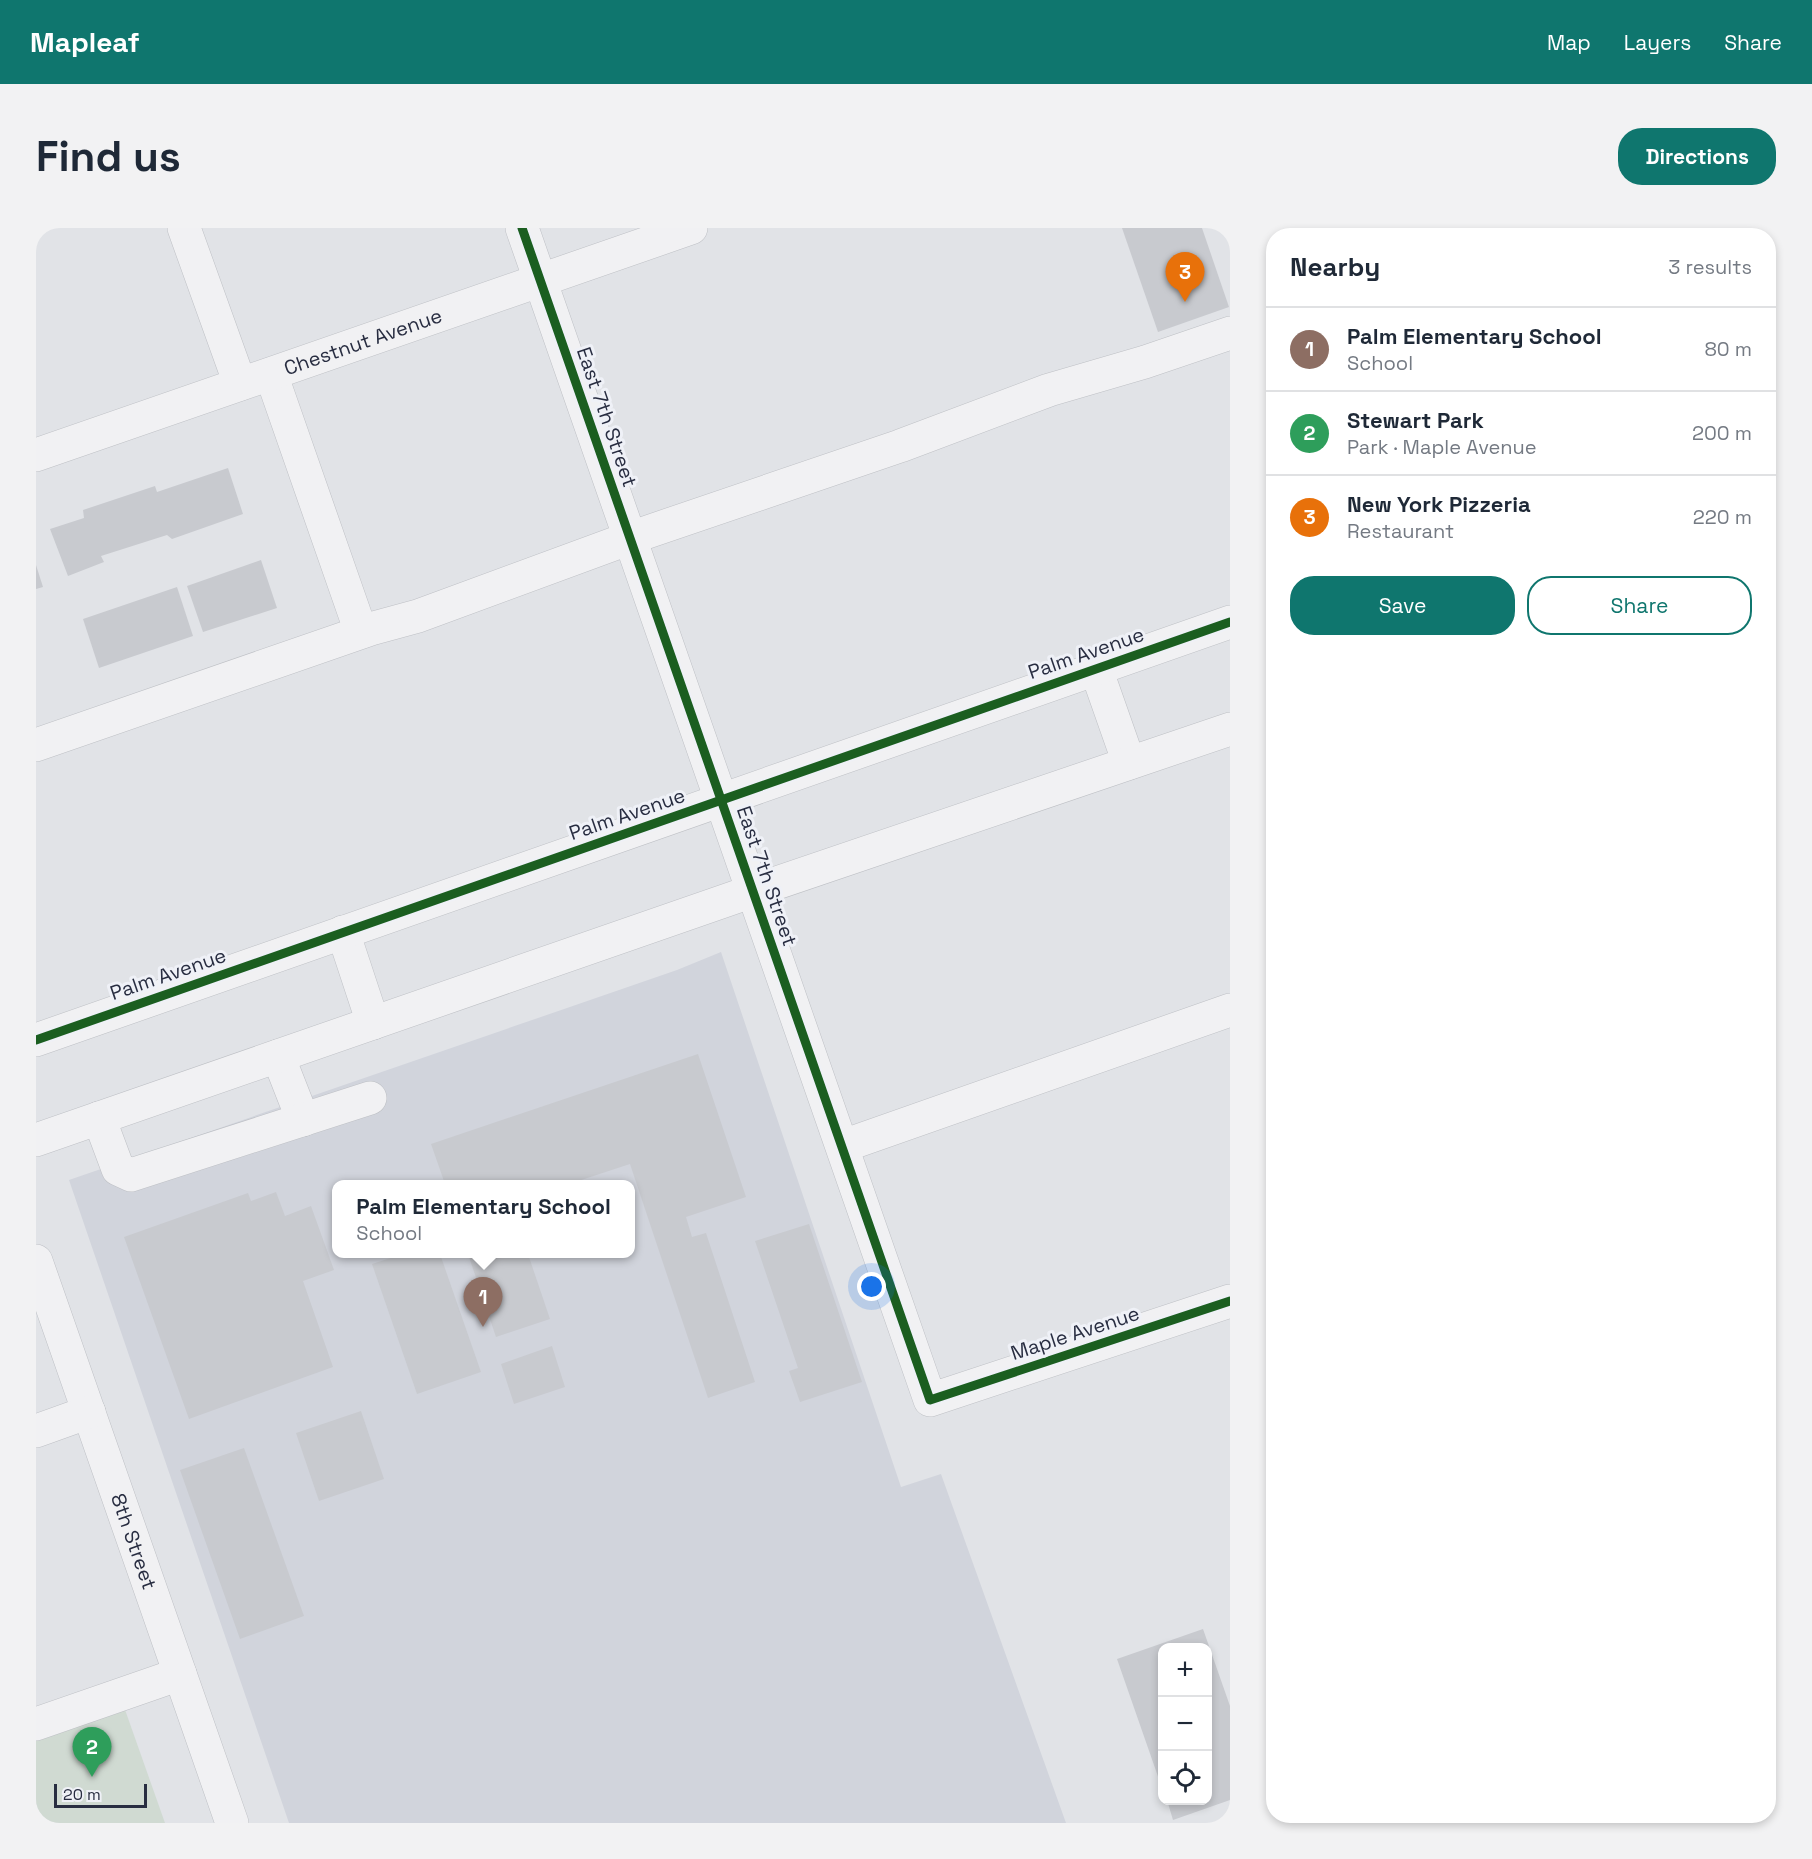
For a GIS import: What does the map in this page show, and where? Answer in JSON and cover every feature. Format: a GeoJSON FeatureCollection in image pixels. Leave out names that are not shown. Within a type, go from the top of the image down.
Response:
{"type":"FeatureCollection","features":[{"type":"Feature","properties":{"kind":"street"},"geometry":{"type":"LineString","coordinates":[[184,228],[240,384]]}},
{"type":"Feature","properties":{"kind":"street","name":"East 7th Street"},"geometry":{"type":"LineString","coordinates":[[522,228],[930,1400]]}},
{"type":"Feature","properties":{"kind":"street","name":"Chestnut Avenue"},"geometry":{"type":"LineString","coordinates":[[36,455],[691,228]]}},
{"type":"Feature","properties":{"kind":"street"},"geometry":{"type":"LineString","coordinates":[[36,745],[361,632],[418,616],[630,538],[900,446],[1048,390],[1145,362],[1230,333]]}},
{"type":"Feature","properties":{"kind":"street"},"geometry":{"type":"LineString","coordinates":[[271,374],[361,632]]}},
{"type":"Feature","properties":{"kind":"street","name":"Palm Avenue"},"geometry":{"type":"LineString","coordinates":[[36,1040],[1230,622]]}},
{"type":"Feature","properties":{"kind":"street"},"geometry":{"type":"LineString","coordinates":[[1096,669],[1129,763]]}},
{"type":"Feature","properties":{"kind":"street"},"geometry":{"type":"LineString","coordinates":[[36,1140],[753,891],[1230,729]]}},
{"type":"Feature","properties":{"kind":"street"},"geometry":{"type":"LineString","coordinates":[[343,933],[373,1023]]}},
{"type":"Feature","properties":{"kind":"street"},"geometry":{"type":"LineString","coordinates":[[843,1146],[1230,1010]]}},
{"type":"Feature","properties":{"kind":"street"},"geometry":{"type":"LineString","coordinates":[[278,1056],[303,1120]]}},
{"type":"Feature","properties":{"kind":"street"},"geometry":{"type":"LineString","coordinates":[[99,1118],[118,1168],[131,1175],[370,1098]]}},
{"type":"Feature","properties":{"kind":"street","name":"8th Street"},"geometry":{"type":"LineString","coordinates":[[36,1261],[232,1823]]}},
{"type":"Feature","properties":{"kind":"street","name":"Maple Avenue"},"geometry":{"type":"LineString","coordinates":[[930,1400],[1230,1301]]}},
{"type":"Feature","properties":{"kind":"street"},"geometry":{"type":"LineString","coordinates":[[36,1431],[89,1412]]}},
{"type":"Feature","properties":{"kind":"street"},"geometry":{"type":"LineString","coordinates":[[36,1724],[180,1674]]}},
{"type":"Feature","properties":{"kind":"shaded area"},"geometry":{"type":"Polygon","coordinates":[[[721,952],[901,1487],[941,1474],[1066,1823],[289,1823],[69,1180],[677,970],[721,952]]]}},
{"type":"Feature","properties":{"kind":"shaded area"},"geometry":{"type":"Polygon","coordinates":[[[123,1704],[165,1823],[36,1823],[36,1732],[123,1704]]]}},
{"type":"Feature","properties":{"kind":"building"},"geometry":{"type":"Polygon","coordinates":[[[1122,228],[1202,228],[1229,307],[1158,332],[1122,228]]]}},
{"type":"Feature","properties":{"kind":"building"},"geometry":{"type":"Polygon","coordinates":[[[228,468],[243,514],[172,539],[167,535],[101,556],[104,562],[68,576],[50,529],[84,518],[83,510],[155,486],[157,492],[228,468]]]}},
{"type":"Feature","properties":{"kind":"building"},"geometry":{"type":"Polygon","coordinates":[[[261,560],[277,608],[203,632],[187,586],[261,560]]]}},
{"type":"Feature","properties":{"kind":"building"},"geometry":{"type":"Polygon","coordinates":[[[36,565],[43,587],[36,589],[36,565]]]}},
{"type":"Feature","properties":{"kind":"building"},"geometry":{"type":"Polygon","coordinates":[[[177,587],[193,636],[99,668],[83,619],[177,587]]]}},
{"type":"Feature","properties":{"kind":"building"},"geometry":{"type":"Polygon","coordinates":[[[698,1054],[746,1197],[686,1217],[692,1237],[706,1233],[755,1382],[708,1398],[630,1164],[581,1180],[444,1180],[431,1144],[698,1054]]]}},
{"type":"Feature","properties":{"kind":"building"},"geometry":{"type":"Polygon","coordinates":[[[276,1192],[285,1216],[311,1206],[334,1270],[303,1281],[333,1367],[189,1419],[124,1237],[248,1193],[251,1201],[276,1192]]]}},
{"type":"Feature","properties":{"kind":"building"},"geometry":{"type":"Polygon","coordinates":[[[809,1224],[862,1382],[800,1402],[789,1371],[798,1368],[755,1241],[809,1224]]]}},
{"type":"Feature","properties":{"kind":"building"},"geometry":{"type":"Polygon","coordinates":[[[391,1258],[441,1258],[481,1372],[417,1394],[372,1264],[391,1258]]]}},
{"type":"Feature","properties":{"kind":"building"},"geometry":{"type":"Polygon","coordinates":[[[469,1258],[529,1258],[550,1319],[496,1337],[469,1258]]]}},
{"type":"Feature","properties":{"kind":"building"},"geometry":{"type":"Polygon","coordinates":[[[552,1346],[565,1387],[514,1404],[501,1364],[552,1346]]]}},
{"type":"Feature","properties":{"kind":"building"},"geometry":{"type":"Polygon","coordinates":[[[361,1411],[384,1479],[319,1501],[296,1433],[361,1411]]]}},
{"type":"Feature","properties":{"kind":"building"},"geometry":{"type":"Polygon","coordinates":[[[244,1448],[304,1616],[240,1639],[180,1470],[244,1448]]]}},
{"type":"Feature","properties":{"kind":"building"},"geometry":{"type":"Polygon","coordinates":[[[1203,1629],[1208,1643],[1163,1643],[1203,1629]]]}},
{"type":"Feature","properties":{"kind":"building"},"geometry":{"type":"Polygon","coordinates":[[[1158,1645],[1158,1777],[1117,1659],[1158,1645]]]}},
{"type":"Feature","properties":{"kind":"building"},"geometry":{"type":"Polygon","coordinates":[[[1212,1655],[1230,1706],[1230,1800],[1173,1820],[1168,1805],[1212,1805],[1212,1655]]]}},
{"type":"Feature","properties":{"kind":"cycle path"},"geometry":{"type":"LineString","coordinates":[[522,228],[930,1400],[1230,1301]]}},
{"type":"Feature","properties":{"kind":"cycle path"},"geometry":{"type":"LineString","coordinates":[[36,1040],[1230,622]]}},
{"type":"Feature","properties":{"kind":"place","name":"New York Pizzeria"},"geometry":{"type":"Point","coordinates":[1185,302]}},
{"type":"Feature","properties":{"kind":"place","name":"Palm Elementary School"},"geometry":{"type":"Point","coordinates":[483,1327]}},
{"type":"Feature","properties":{"kind":"place","name":"Stewart Park"},"geometry":{"type":"Point","coordinates":[92,1777]}}]}
